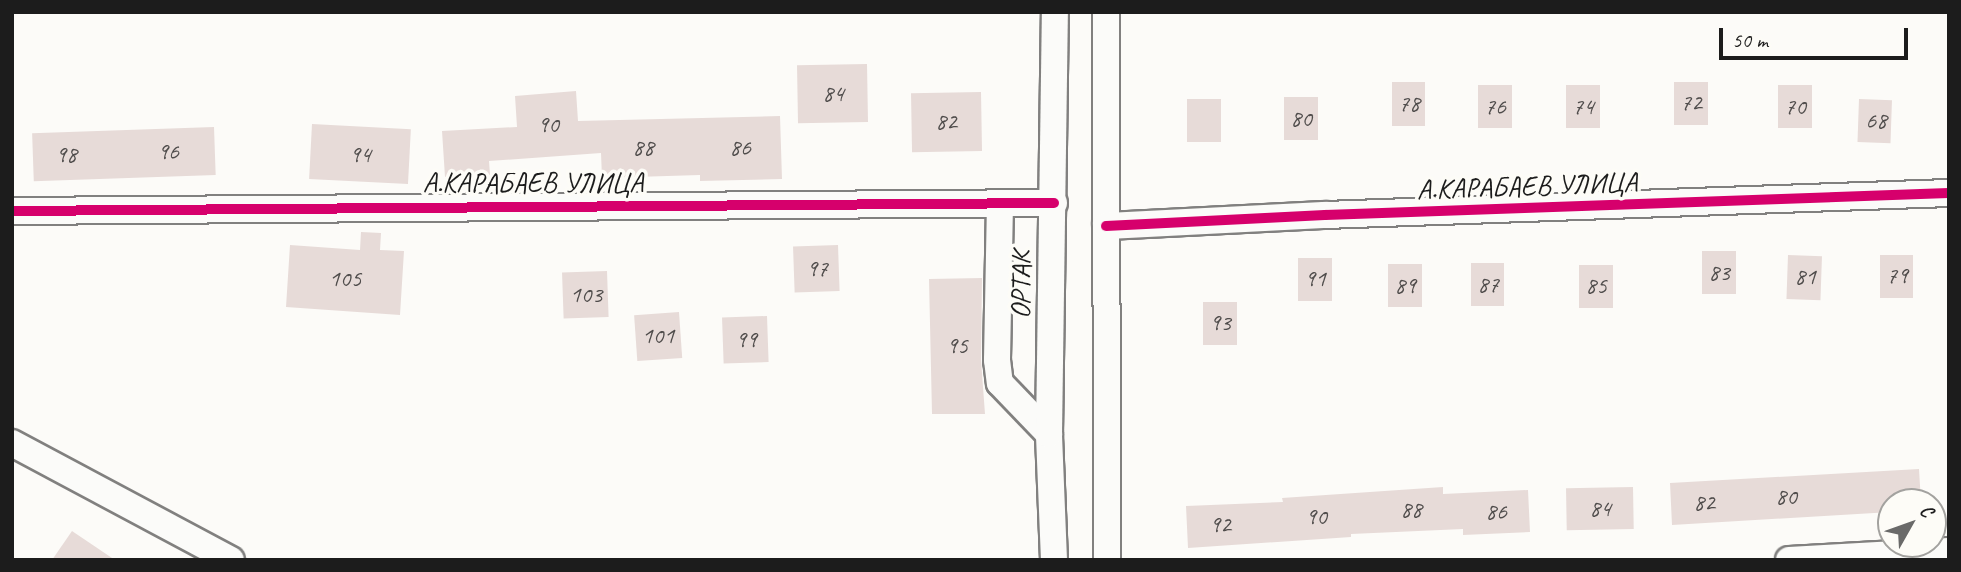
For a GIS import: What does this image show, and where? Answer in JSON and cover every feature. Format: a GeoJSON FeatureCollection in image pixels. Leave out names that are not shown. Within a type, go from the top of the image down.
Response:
{"type":"FeatureCollection","features":[{"type":"Feature","properties":{"kind":"street","name":"ОРТАК"},"geometry":{"type":"LineString","coordinates":[[1054,560],[1049,434],[1055,12]]}},
{"type":"Feature","properties":{"kind":"street"},"geometry":{"type":"LineString","coordinates":[[1106,12],[1107,560]]}},
{"type":"Feature","properties":{"kind":"street","name":"А.КАРАБАЕВ УЛИЦА"},"geometry":{"type":"LineString","coordinates":[[1106,226],[1325,215],[1949,193]]}},
{"type":"Feature","properties":{"kind":"street"},"geometry":{"type":"LineString","coordinates":[[1000,203],[997,359],[1000,383],[1049,434]]}},
{"type":"Feature","properties":{"kind":"street","name":"А.КАРАБАЕВ УЛИЦА"},"geometry":{"type":"LineString","coordinates":[[12,211],[1054,203]]}},
{"type":"Feature","properties":{"kind":"street"},"geometry":{"type":"LineString","coordinates":[[12,443],[231,560]]}},
{"type":"Feature","properties":{"kind":"street"},"geometry":{"type":"LineString","coordinates":[[1789,560],[1949,551]]}},
{"type":"Feature","properties":{"kind":"building"},"geometry":{"type":"Polygon","coordinates":[[[867,64],[868,122],[798,123],[797,65],[867,64]]]}},
{"type":"Feature","properties":{"kind":"building"},"geometry":{"type":"Polygon","coordinates":[[[1392,82],[1425,82],[1425,126],[1392,126],[1392,82]]]}},
{"type":"Feature","properties":{"kind":"building"},"geometry":{"type":"Polygon","coordinates":[[[1674,82],[1708,82],[1708,125],[1674,125],[1674,82]]]}},
{"type":"Feature","properties":{"kind":"building"},"geometry":{"type":"Polygon","coordinates":[[[1478,85],[1512,85],[1512,128],[1478,128],[1478,85]]]}},
{"type":"Feature","properties":{"kind":"building"},"geometry":{"type":"Polygon","coordinates":[[[1566,85],[1600,85],[1600,128],[1566,128],[1566,85]]]}},
{"type":"Feature","properties":{"kind":"building"},"geometry":{"type":"Polygon","coordinates":[[[1778,85],[1812,85],[1812,128],[1778,128],[1778,85]]]}},
{"type":"Feature","properties":{"kind":"building"},"geometry":{"type":"Polygon","coordinates":[[[576,91],[578,121],[780,116],[782,179],[700,181],[700,175],[602,178],[601,153],[489,161],[490,175],[445,177],[442,131],[517,127],[515,96],[576,91]]]}},
{"type":"Feature","properties":{"kind":"building"},"geometry":{"type":"Polygon","coordinates":[[[981,92],[982,151],[912,152],[911,93],[981,92]]]}},
{"type":"Feature","properties":{"kind":"building"},"geometry":{"type":"Polygon","coordinates":[[[1284,97],[1318,97],[1318,140],[1284,140],[1284,97]]]}},
{"type":"Feature","properties":{"kind":"building"},"geometry":{"type":"Polygon","coordinates":[[[1187,99],[1221,99],[1221,142],[1187,142],[1187,99]]]}},
{"type":"Feature","properties":{"kind":"building"},"geometry":{"type":"Polygon","coordinates":[[[1859,99],[1892,100],[1890,143],[1857,142],[1859,99]]]}},
{"type":"Feature","properties":{"kind":"building"},"geometry":{"type":"Polygon","coordinates":[[[312,124],[411,129],[408,184],[309,179],[312,124]]]}},
{"type":"Feature","properties":{"kind":"building"},"geometry":{"type":"Polygon","coordinates":[[[214,127],[216,175],[34,181],[32,133],[214,127]]]}},
{"type":"Feature","properties":{"kind":"building"},"geometry":{"type":"Polygon","coordinates":[[[361,232],[381,233],[380,250],[404,251],[400,315],[286,307],[290,245],[360,250],[361,232]]]}},
{"type":"Feature","properties":{"kind":"building"},"geometry":{"type":"Polygon","coordinates":[[[838,245],[840,291],[795,293],[793,247],[838,245]]]}},
{"type":"Feature","properties":{"kind":"building"},"geometry":{"type":"Polygon","coordinates":[[[1702,251],[1736,251],[1736,294],[1702,294],[1702,251]]]}},
{"type":"Feature","properties":{"kind":"building"},"geometry":{"type":"Polygon","coordinates":[[[1788,255],[1822,256],[1820,300],[1786,299],[1788,255]]]}},
{"type":"Feature","properties":{"kind":"building"},"geometry":{"type":"Polygon","coordinates":[[[1880,255],[1913,255],[1913,298],[1880,298],[1880,255]]]}},
{"type":"Feature","properties":{"kind":"building"},"geometry":{"type":"Polygon","coordinates":[[[1298,258],[1332,258],[1332,301],[1298,301],[1298,258]]]}},
{"type":"Feature","properties":{"kind":"building"},"geometry":{"type":"Polygon","coordinates":[[[1471,263],[1504,263],[1504,306],[1471,306],[1471,263]]]}},
{"type":"Feature","properties":{"kind":"building"},"geometry":{"type":"Polygon","coordinates":[[[1388,264],[1422,264],[1422,307],[1388,307],[1388,264]]]}},
{"type":"Feature","properties":{"kind":"building"},"geometry":{"type":"Polygon","coordinates":[[[1579,265],[1613,265],[1613,308],[1579,308],[1579,265]]]}},
{"type":"Feature","properties":{"kind":"building"},"geometry":{"type":"Polygon","coordinates":[[[607,271],[609,317],[564,319],[562,273],[607,271]]]}},
{"type":"Feature","properties":{"kind":"building"},"geometry":{"type":"Polygon","coordinates":[[[982,278],[981,360],[985,414],[932,414],[929,279],[982,278]]]}},
{"type":"Feature","properties":{"kind":"building"},"geometry":{"type":"Polygon","coordinates":[[[1203,302],[1237,302],[1237,345],[1203,345],[1203,302]]]}},
{"type":"Feature","properties":{"kind":"building"},"geometry":{"type":"Polygon","coordinates":[[[679,312],[682,358],[637,361],[634,315],[679,312]]]}},
{"type":"Feature","properties":{"kind":"building"},"geometry":{"type":"Polygon","coordinates":[[[767,316],[769,362],[724,364],[722,318],[767,316]]]}},
{"type":"Feature","properties":{"kind":"building"},"geometry":{"type":"Polygon","coordinates":[[[1919,469],[1920,488],[1877,488],[1877,513],[1672,525],[1670,483],[1919,469]]]}},
{"type":"Feature","properties":{"kind":"building"},"geometry":{"type":"Polygon","coordinates":[[[1443,487],[1443,494],[1528,490],[1530,532],[1463,535],[1463,529],[1351,534],[1351,537],[1188,548],[1186,506],[1283,502],[1282,498],[1443,487]]]}},
{"type":"Feature","properties":{"kind":"building"},"geometry":{"type":"Polygon","coordinates":[[[1633,487],[1634,529],[1567,530],[1566,488],[1633,487]]]}},
{"type":"Feature","properties":{"kind":"building"},"geometry":{"type":"Polygon","coordinates":[[[72,531],[115,560],[52,560],[72,531]]]}},
{"type":"Feature","properties":{"kind":"cycle path"},"geometry":{"type":"LineString","coordinates":[[1106,226],[1325,215],[1949,193]]}},
{"type":"Feature","properties":{"kind":"cycle path"},"geometry":{"type":"LineString","coordinates":[[12,211],[1054,203]]}}]}
